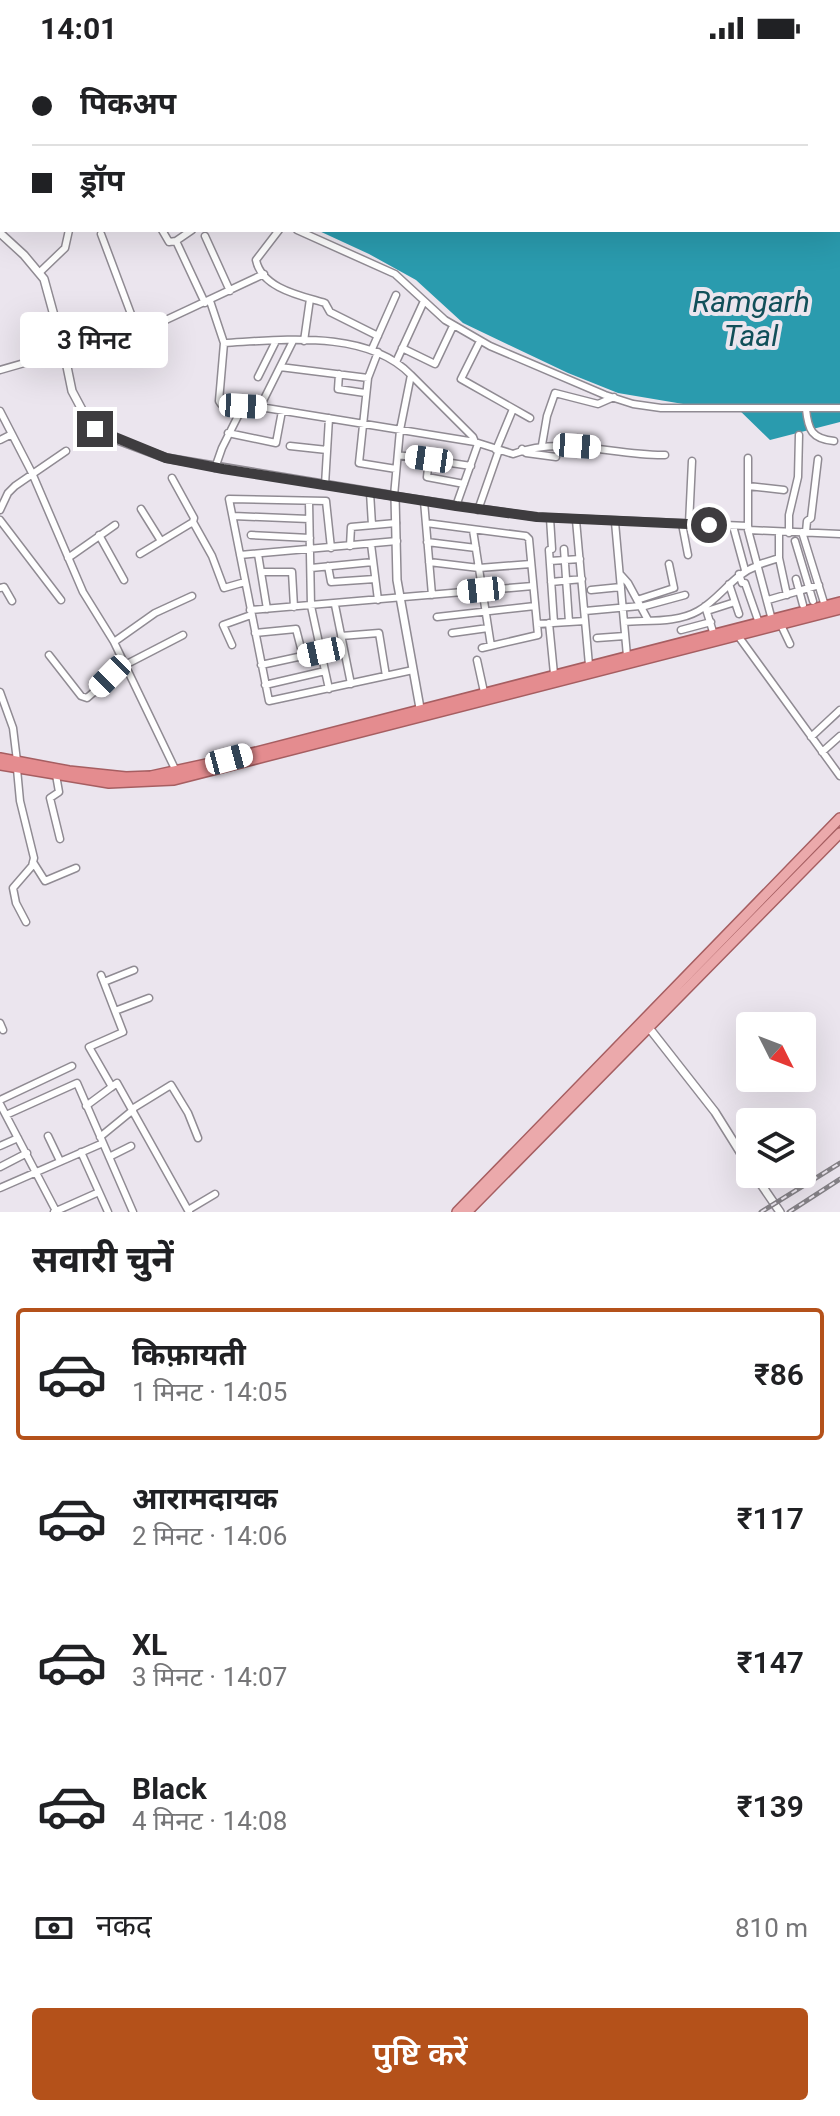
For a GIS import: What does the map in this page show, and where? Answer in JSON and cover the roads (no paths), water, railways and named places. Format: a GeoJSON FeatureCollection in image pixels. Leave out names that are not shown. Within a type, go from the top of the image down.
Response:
{"type":"FeatureCollection","features":[{"type":"Feature","properties":{"kind":"highway"},"geometry":{"type":"LineString","coordinates":[[0,758],[56,775],[126,784],[174,780],[836,608]]}},
{"type":"Feature","properties":{"kind":"highway"},"geometry":{"type":"LineString","coordinates":[[0,765],[110,776],[151,776],[589,665],[714,635],[736,633],[759,623],[777,622]]}},
{"type":"Feature","properties":{"kind":"main road"},"geometry":{"type":"LineString","coordinates":[[467,1212],[840,818]]}},
{"type":"Feature","properties":{"kind":"main road"},"geometry":{"type":"LineString","coordinates":[[457,1212],[840,833]]}},
{"type":"Feature","properties":{"kind":"street"},"geometry":{"type":"LineString","coordinates":[[40,272],[65,248],[69,232]]}},
{"type":"Feature","properties":{"kind":"street"},"geometry":{"type":"LineString","coordinates":[[163,232],[169,242],[189,232]]}},
{"type":"Feature","properties":{"kind":"street"},"geometry":{"type":"LineString","coordinates":[[277,232],[256,260],[255,264],[264,274],[286,292],[325,303],[330,312],[378,336]]}},
{"type":"Feature","properties":{"kind":"street"},"geometry":{"type":"LineString","coordinates":[[301,232],[395,274],[453,326],[484,343],[633,404],[661,408],[840,408]]}},
{"type":"Feature","properties":{"kind":"street"},"geometry":{"type":"LineString","coordinates":[[0,233],[44,279],[72,391],[88,421],[99,433],[151,454],[215,468],[478,510],[576,520],[840,534]]}},
{"type":"Feature","properties":{"kind":"street"},"geometry":{"type":"LineString","coordinates":[[101,234],[137,330]]}},
{"type":"Feature","properties":{"kind":"street"},"geometry":{"type":"LineString","coordinates":[[205,236],[230,291]]}},
{"type":"Feature","properties":{"kind":"street"},"geometry":{"type":"LineString","coordinates":[[176,241],[224,343],[219,402],[476,443],[513,454],[542,445],[665,455]]}},
{"type":"Feature","properties":{"kind":"street"},"geometry":{"type":"LineString","coordinates":[[0,370],[137,330],[207,302],[264,274]]}},
{"type":"Feature","properties":{"kind":"street"},"geometry":{"type":"LineString","coordinates":[[396,295],[378,336],[368,378],[359,463],[396,469]]}},
{"type":"Feature","properties":{"kind":"street"},"geometry":{"type":"LineString","coordinates":[[304,341],[310,299]]}},
{"type":"Feature","properties":{"kind":"street"},"geometry":{"type":"LineString","coordinates":[[396,362],[424,301]]}},
{"type":"Feature","properties":{"kind":"street"},"geometry":{"type":"LineString","coordinates":[[402,348],[435,364],[453,326]]}},
{"type":"Feature","properties":{"kind":"street"},"geometry":{"type":"LineString","coordinates":[[258,377],[276,341]]}},
{"type":"Feature","properties":{"kind":"street"},"geometry":{"type":"LineString","coordinates":[[260,407],[293,341]]}},
{"type":"Feature","properties":{"kind":"street"},"geometry":{"type":"LineString","coordinates":[[224,343],[350,343],[396,362],[476,443],[456,506]]}},
{"type":"Feature","properties":{"kind":"street"},"geometry":{"type":"LineString","coordinates":[[484,343],[461,379],[530,418]]}},
{"type":"Feature","properties":{"kind":"street"},"geometry":{"type":"LineString","coordinates":[[280,367],[368,378]]}},
{"type":"Feature","properties":{"kind":"street"},"geometry":{"type":"LineString","coordinates":[[339,374],[338,389],[365,393]]}},
{"type":"Feature","properties":{"kind":"street"},"geometry":{"type":"LineString","coordinates":[[411,375],[400,430],[394,496],[401,598],[420,708]]}},
{"type":"Feature","properties":{"kind":"street"},"geometry":{"type":"LineString","coordinates":[[542,445],[555,393],[598,404],[614,397]]}},
{"type":"Feature","properties":{"kind":"street"},"geometry":{"type":"LineString","coordinates":[[215,468],[228,433],[243,406]]}},
{"type":"Feature","properties":{"kind":"street"},"geometry":{"type":"LineString","coordinates":[[478,510],[513,409]]}},
{"type":"Feature","properties":{"kind":"street"},"geometry":{"type":"LineString","coordinates":[[806,409],[813,435],[834,441]]}},
{"type":"Feature","properties":{"kind":"street"},"geometry":{"type":"LineString","coordinates":[[0,411],[32,473],[83,592],[114,642],[176,771]]}},
{"type":"Feature","properties":{"kind":"street"},"geometry":{"type":"LineString","coordinates":[[228,433],[276,443],[282,411]]}},
{"type":"Feature","properties":{"kind":"street"},"geometry":{"type":"LineString","coordinates":[[325,485],[329,418]]}},
{"type":"Feature","properties":{"kind":"street"},"geometry":{"type":"LineString","coordinates":[[0,440],[12,434]]}},
{"type":"Feature","properties":{"kind":"street"},"geometry":{"type":"LineString","coordinates":[[789,533],[789,515],[798,477],[799,435]]}},
{"type":"Feature","properties":{"kind":"street"},"geometry":{"type":"LineString","coordinates":[[290,446],[327,450]]}},
{"type":"Feature","properties":{"kind":"street"},"geometry":{"type":"LineString","coordinates":[[522,449],[526,453],[556,457]]}},
{"type":"Feature","properties":{"kind":"street"},"geometry":{"type":"LineString","coordinates":[[0,510],[8,493],[66,451]]}},
{"type":"Feature","properties":{"kind":"street"},"geometry":{"type":"LineString","coordinates":[[398,455],[471,466]]}},
{"type":"Feature","properties":{"kind":"street"},"geometry":{"type":"LineString","coordinates":[[748,458],[748,528],[768,600],[790,644]]}},
{"type":"Feature","properties":{"kind":"street"},"geometry":{"type":"LineString","coordinates":[[429,459],[427,477],[464,484]]}},
{"type":"Feature","properties":{"kind":"street"},"geometry":{"type":"LineString","coordinates":[[818,459],[811,518],[804,532],[819,585],[836,608]]}},
{"type":"Feature","properties":{"kind":"street"},"geometry":{"type":"LineString","coordinates":[[688,555],[686,524],[692,461]]}},
{"type":"Feature","properties":{"kind":"street"},"geometry":{"type":"LineString","coordinates":[[172,478],[212,556],[224,588],[245,582]]}},
{"type":"Feature","properties":{"kind":"street"},"geometry":{"type":"LineString","coordinates":[[748,486],[784,490]]}},
{"type":"Feature","properties":{"kind":"street"},"geometry":{"type":"LineString","coordinates":[[370,492],[372,525]]}},
{"type":"Feature","properties":{"kind":"street"},"geometry":{"type":"LineString","coordinates":[[331,548],[327,502],[231,498],[261,665],[271,702],[413,670]]}},
{"type":"Feature","properties":{"kind":"street"},"geometry":{"type":"LineString","coordinates":[[309,501],[311,606],[329,689]]}},
{"type":"Feature","properties":{"kind":"street"},"geometry":{"type":"LineString","coordinates":[[424,501],[432,595]]}},
{"type":"Feature","properties":{"kind":"street"},"geometry":{"type":"LineString","coordinates":[[141,509],[161,541]]}},
{"type":"Feature","properties":{"kind":"street"},"geometry":{"type":"LineString","coordinates":[[233,516],[309,519]]}},
{"type":"Feature","properties":{"kind":"street"},"geometry":{"type":"LineString","coordinates":[[550,518],[554,674]]}},
{"type":"Feature","properties":{"kind":"street"},"geometry":{"type":"LineString","coordinates":[[0,520],[61,600]]}},
{"type":"Feature","properties":{"kind":"street"},"geometry":{"type":"LineString","coordinates":[[576,520],[589,665]]}},
{"type":"Feature","properties":{"kind":"street"},"geometry":{"type":"LineString","coordinates":[[140,554],[193,522]]}},
{"type":"Feature","properties":{"kind":"street"},"geometry":{"type":"LineString","coordinates":[[615,522],[627,656]]}},
{"type":"Feature","properties":{"kind":"street"},"geometry":{"type":"LineString","coordinates":[[350,546],[350,527],[396,523]]}},
{"type":"Feature","properties":{"kind":"street"},"geometry":{"type":"LineString","coordinates":[[426,523],[527,537],[537,635],[482,648]]}},
{"type":"Feature","properties":{"kind":"street"},"geometry":{"type":"LineString","coordinates":[[68,558],[115,525]]}},
{"type":"Feature","properties":{"kind":"street"},"geometry":{"type":"LineString","coordinates":[[733,526],[742,583],[745,583],[759,623]]}},
{"type":"Feature","properties":{"kind":"street"},"geometry":{"type":"LineString","coordinates":[[473,530],[491,646]]}},
{"type":"Feature","properties":{"kind":"street"},"geometry":{"type":"LineString","coordinates":[[779,533],[779,558],[787,595]]}},
{"type":"Feature","properties":{"kind":"street"},"geometry":{"type":"LineString","coordinates":[[99,535],[124,580]]}},
{"type":"Feature","properties":{"kind":"street"},"geometry":{"type":"LineString","coordinates":[[251,535],[310,538]]}},
{"type":"Feature","properties":{"kind":"street"},"geometry":{"type":"LineString","coordinates":[[240,555],[397,541]]}},
{"type":"Feature","properties":{"kind":"street"},"geometry":{"type":"LineString","coordinates":[[795,541],[813,601]]}},
{"type":"Feature","properties":{"kind":"street"},"geometry":{"type":"LineString","coordinates":[[427,542],[476,548]]}},
{"type":"Feature","properties":{"kind":"street"},"geometry":{"type":"LineString","coordinates":[[371,544],[378,600]]}},
{"type":"Feature","properties":{"kind":"street"},"geometry":{"type":"LineString","coordinates":[[564,549],[569,622]]}},
{"type":"Feature","properties":{"kind":"street"},"geometry":{"type":"LineString","coordinates":[[258,554],[267,609]]}},
{"type":"Feature","properties":{"kind":"street"},"geometry":{"type":"LineString","coordinates":[[706,609],[742,572],[779,558]]}},
{"type":"Feature","properties":{"kind":"street"},"geometry":{"type":"LineString","coordinates":[[550,561],[580,559]]}},
{"type":"Feature","properties":{"kind":"street"},"geometry":{"type":"LineString","coordinates":[[311,568],[373,562]]}},
{"type":"Feature","properties":{"kind":"street"},"geometry":{"type":"LineString","coordinates":[[429,562],[479,568],[531,564]]}},
{"type":"Feature","properties":{"kind":"street"},"geometry":{"type":"LineString","coordinates":[[639,604],[674,588],[669,564]]}},
{"type":"Feature","properties":{"kind":"street"},"geometry":{"type":"LineString","coordinates":[[803,567],[812,564]]}},
{"type":"Feature","properties":{"kind":"street"},"geometry":{"type":"LineString","coordinates":[[328,566],[331,582],[375,579]]}},
{"type":"Feature","properties":{"kind":"street"},"geometry":{"type":"LineString","coordinates":[[261,572],[292,572],[294,607]]}},
{"type":"Feature","properties":{"kind":"street"},"geometry":{"type":"LineString","coordinates":[[620,574],[648,620]]}},
{"type":"Feature","properties":{"kind":"street"},"geometry":{"type":"LineString","coordinates":[[784,582],[805,577]]}},
{"type":"Feature","properties":{"kind":"street"},"geometry":{"type":"LineString","coordinates":[[551,582],[582,579]]}},
{"type":"Feature","properties":{"kind":"street"},"geometry":{"type":"LineString","coordinates":[[796,579],[803,605]]}},
{"type":"Feature","properties":{"kind":"street"},"geometry":{"type":"LineString","coordinates":[[729,584],[739,614]]}},
{"type":"Feature","properties":{"kind":"street"},"geometry":{"type":"LineString","coordinates":[[768,600],[819,585]]}},
{"type":"Feature","properties":{"kind":"street"},"geometry":{"type":"LineString","coordinates":[[232,645],[223,626],[251,612],[533,586]]}},
{"type":"Feature","properties":{"kind":"street"},"geometry":{"type":"LineString","coordinates":[[0,588],[4,587],[12,601]]}},
{"type":"Feature","properties":{"kind":"street"},"geometry":{"type":"LineString","coordinates":[[591,590],[621,587]]}},
{"type":"Feature","properties":{"kind":"street"},"geometry":{"type":"LineString","coordinates":[[585,611],[623,609],[685,595]]}},
{"type":"Feature","properties":{"kind":"street"},"geometry":{"type":"LineString","coordinates":[[114,642],[155,613],[192,596]]}},
{"type":"Feature","properties":{"kind":"street"},"geometry":{"type":"LineString","coordinates":[[552,602],[584,600]]}},
{"type":"Feature","properties":{"kind":"street"},"geometry":{"type":"LineString","coordinates":[[624,622],[679,618],[735,602]]}},
{"type":"Feature","properties":{"kind":"street"},"geometry":{"type":"LineString","coordinates":[[335,605],[351,684]]}},
{"type":"Feature","properties":{"kind":"street"},"geometry":{"type":"LineString","coordinates":[[437,617],[535,606]]}},
{"type":"Feature","properties":{"kind":"street"},"geometry":{"type":"LineString","coordinates":[[706,609],[714,635]]}},
{"type":"Feature","properties":{"kind":"street"},"geometry":{"type":"LineString","coordinates":[[537,624],[585,621]]}},
{"type":"Feature","properties":{"kind":"street"},"geometry":{"type":"LineString","coordinates":[[681,630],[711,622]]}},
{"type":"Feature","properties":{"kind":"street"},"geometry":{"type":"LineString","coordinates":[[452,633],[488,628]]}},
{"type":"Feature","properties":{"kind":"street"},"geometry":{"type":"LineString","coordinates":[[255,633],[296,629],[303,656]]}},
{"type":"Feature","properties":{"kind":"street"},"geometry":{"type":"LineString","coordinates":[[341,636],[379,633],[386,676]]}},
{"type":"Feature","properties":{"kind":"street"},"geometry":{"type":"LineString","coordinates":[[736,633],[839,771]]}},
{"type":"Feature","properties":{"kind":"street"},"geometry":{"type":"LineString","coordinates":[[49,655],[84,698],[125,665],[183,635]]}},
{"type":"Feature","properties":{"kind":"street"},"geometry":{"type":"LineString","coordinates":[[597,638],[625,636]]}},
{"type":"Feature","properties":{"kind":"street"},"geometry":{"type":"LineString","coordinates":[[261,665],[321,652]]}},
{"type":"Feature","properties":{"kind":"street"},"geometry":{"type":"LineString","coordinates":[[477,660],[484,692]]}},
{"type":"Feature","properties":{"kind":"street"},"geometry":{"type":"LineString","coordinates":[[265,685],[325,671]]}},
{"type":"Feature","properties":{"kind":"street"},"geometry":{"type":"LineString","coordinates":[[0,692],[13,728],[20,801],[33,862],[45,881],[76,868]]}},
{"type":"Feature","properties":{"kind":"street"},"geometry":{"type":"LineString","coordinates":[[811,737],[840,710]]}},
{"type":"Feature","properties":{"kind":"street"},"geometry":{"type":"LineString","coordinates":[[822,752],[840,736]]}},
{"type":"Feature","properties":{"kind":"street"},"geometry":{"type":"LineString","coordinates":[[56,775],[59,792],[50,798],[60,839]]}},
{"type":"Feature","properties":{"kind":"street"},"geometry":{"type":"LineString","coordinates":[[26,922],[16,903],[13,888],[33,862]]}},
{"type":"Feature","properties":{"kind":"street"},"geometry":{"type":"LineString","coordinates":[[112,1087],[89,1047],[123,1032],[102,979],[134,970]]}},
{"type":"Feature","properties":{"kind":"street"},"geometry":{"type":"LineString","coordinates":[[115,1011],[149,998]]}},
{"type":"Feature","properties":{"kind":"street"},"geometry":{"type":"LineString","coordinates":[[645,1023],[715,1112],[736,1146]]}},
{"type":"Feature","properties":{"kind":"street"},"geometry":{"type":"LineString","coordinates":[[72,1066],[0,1102],[55,1212],[99,1192]]}},
{"type":"Feature","properties":{"kind":"street"},"geometry":{"type":"LineString","coordinates":[[6,1115],[75,1082],[133,1212]]}},
{"type":"Feature","properties":{"kind":"street"},"geometry":{"type":"LineString","coordinates":[[86,1106],[117,1083],[188,1211],[215,1194]]}},
{"type":"Feature","properties":{"kind":"street"},"geometry":{"type":"LineString","coordinates":[[0,1188],[101,1140],[132,1109],[171,1085],[188,1113],[198,1138]]}},
{"type":"Feature","properties":{"kind":"street"},"geometry":{"type":"LineString","coordinates":[[48,1136],[60,1161]]}},
{"type":"Feature","properties":{"kind":"street"},"geometry":{"type":"LineString","coordinates":[[0,1146],[18,1138]]}},
{"type":"Feature","properties":{"kind":"street"},"geometry":{"type":"LineString","coordinates":[[109,1157],[131,1146]]}},
{"type":"Feature","properties":{"kind":"street"},"geometry":{"type":"LineString","coordinates":[[81,1152],[108,1212]]}},
{"type":"Feature","properties":{"kind":"street"},"geometry":{"type":"LineString","coordinates":[[0,1167],[27,1153]]}},
{"type":"Feature","properties":{"kind":"street"},"geometry":{"type":"LineString","coordinates":[[764,1188],[780,1212]]}},
{"type":"Feature","properties":{"kind":"water","name":"Ramgarh Taal"},"geometry":{"type":"Polygon","coordinates":[[[321,232],[840,232],[840,422],[770,440],[734,405],[695,406],[618,393],[463,323],[416,280],[321,232]]]}},
{"type":"Feature","properties":{"kind":"railway"},"geometry":{"type":"LineString","coordinates":[[761,1212],[840,1163]]}},
{"type":"Feature","properties":{"kind":"railway"},"geometry":{"type":"LineString","coordinates":[[789,1212],[840,1179]]}}]}
